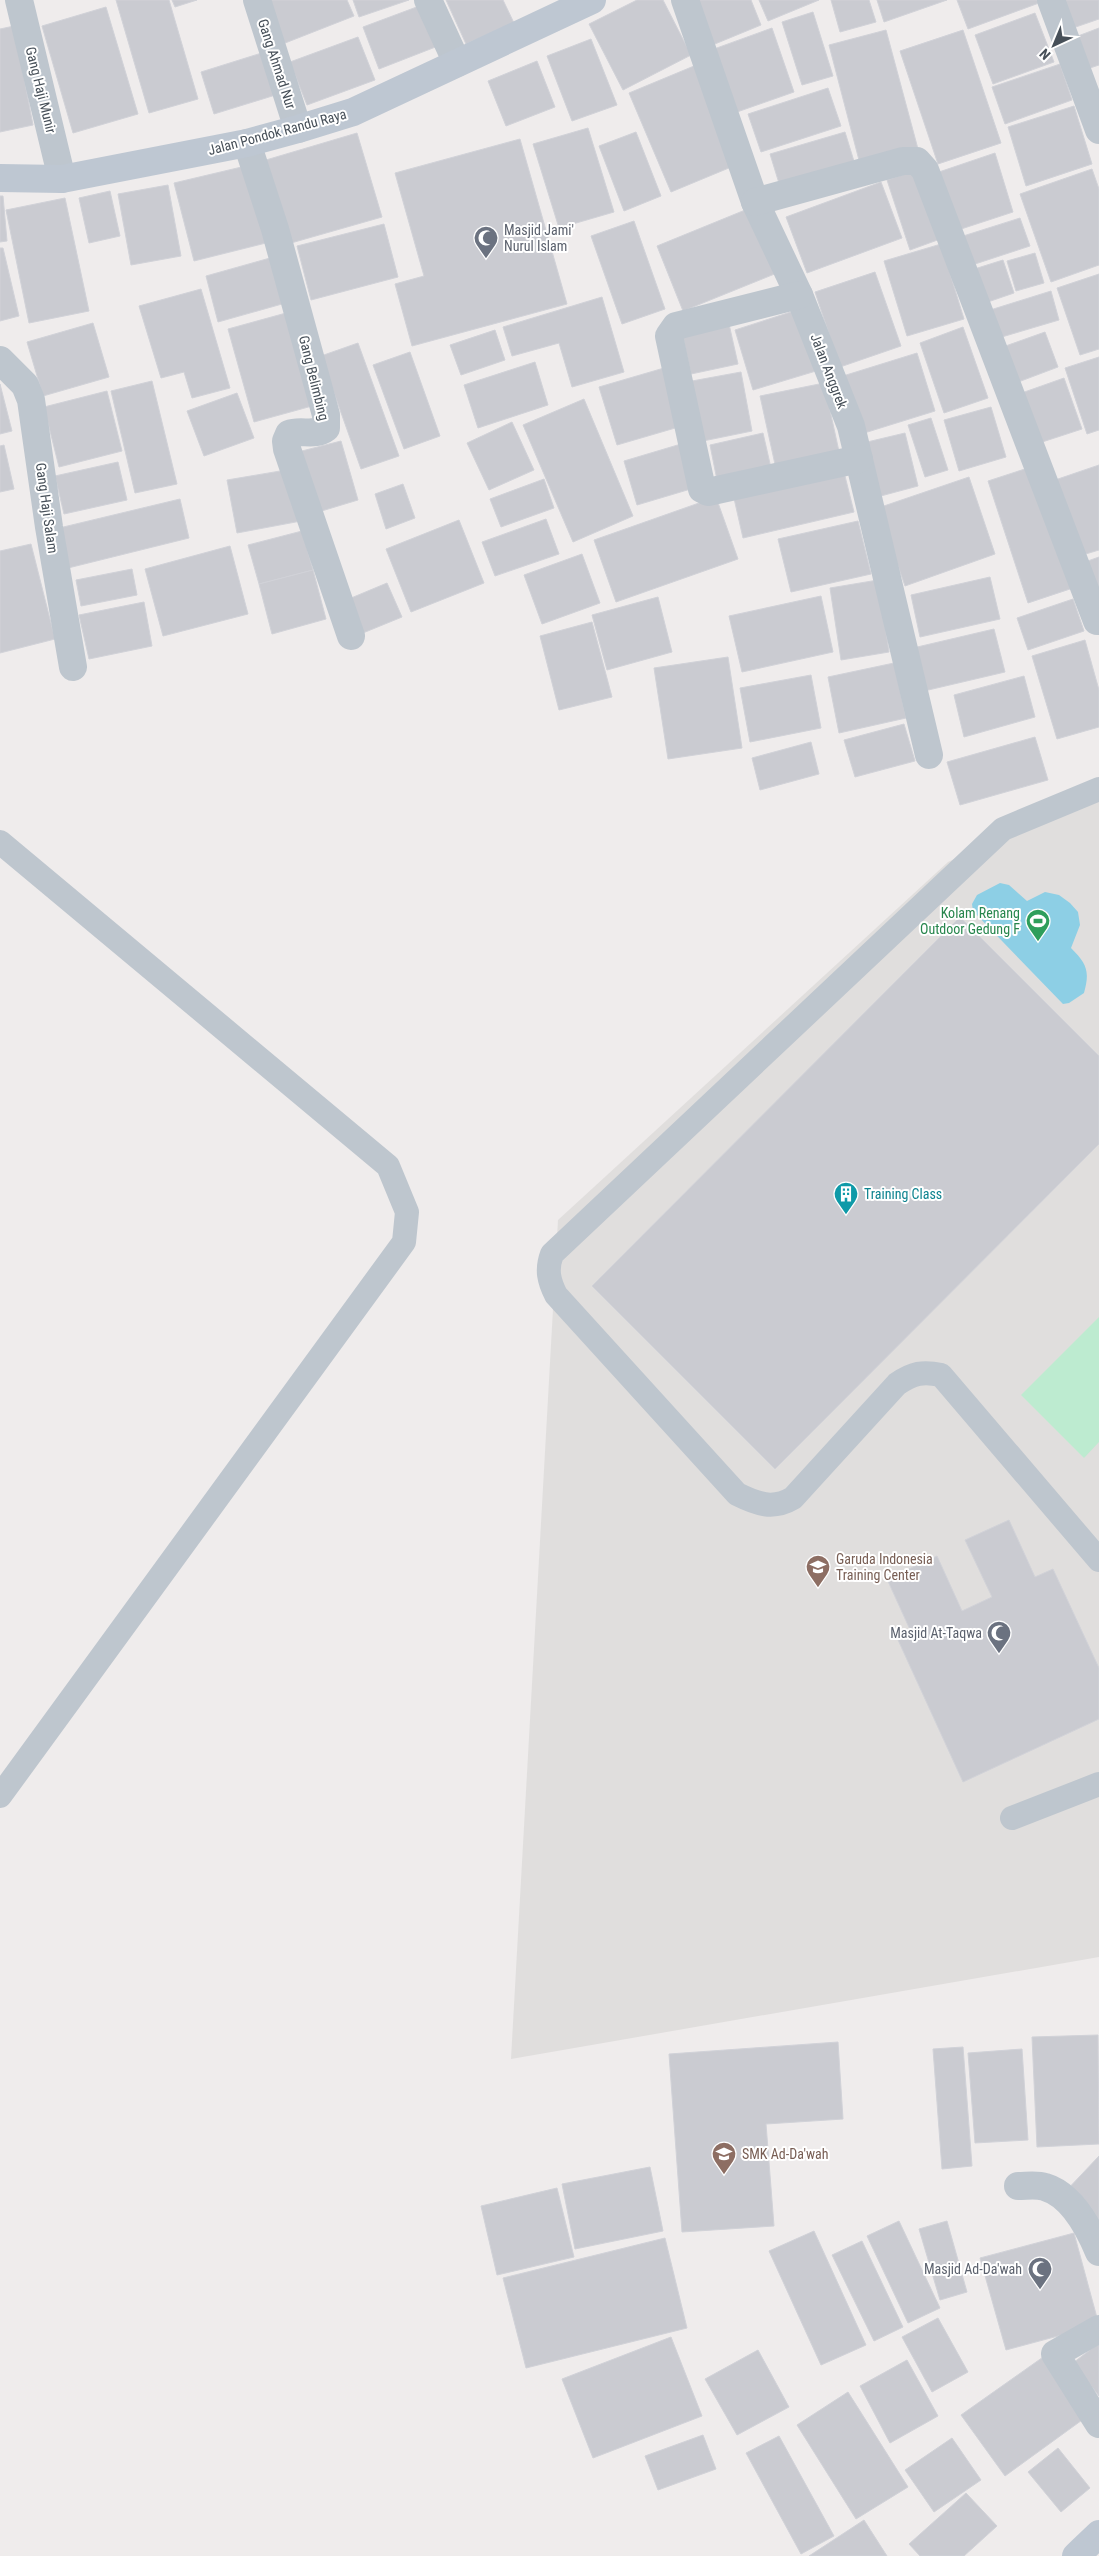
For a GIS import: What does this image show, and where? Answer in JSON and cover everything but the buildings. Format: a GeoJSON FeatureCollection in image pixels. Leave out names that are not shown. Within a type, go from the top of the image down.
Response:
{"type":"FeatureCollection","features":[{"type":"Feature","properties":{"kind":"main road","name":"Jalan Pondok Randu Raya"},"geometry":{"type":"LineString","coordinates":[[0,178],[62,179],[246,143],[298,129],[353,112],[592,0]]}},
{"type":"Feature","properties":{"kind":"main road"},"geometry":{"type":"LineString","coordinates":[[1076,2556],[1099,2534]]}},
{"type":"Feature","properties":{"kind":"street","name":"Gang Haji Munir"},"geometry":{"type":"LineString","coordinates":[[19,0],[62,179]]}},
{"type":"Feature","properties":{"kind":"street","name":"Gang Ahmad Nur"},"geometry":{"type":"LineString","coordinates":[[257,0],[298,129]]}},
{"type":"Feature","properties":{"kind":"street"},"geometry":{"type":"LineString","coordinates":[[428,0],[457,63]]}},
{"type":"Feature","properties":{"kind":"street","name":"Jalan Anggrek"},"geometry":{"type":"LineString","coordinates":[[685,0],[755,202],[799,295],[851,426],[929,755]]}},
{"type":"Feature","properties":{"kind":"street"},"geometry":{"type":"LineString","coordinates":[[1051,0],[1099,130]]}},
{"type":"Feature","properties":{"kind":"street","name":"Gang Belimbing"},"geometry":{"type":"LineString","coordinates":[[246,143],[275,229],[326,415],[326,428],[323,430],[314,433],[289,434],[286,441],[350,636]]}},
{"type":"Feature","properties":{"kind":"street"},"geometry":{"type":"LineString","coordinates":[[755,202],[903,160],[917,161],[925,170],[1097,621]]}},
{"type":"Feature","properties":{"kind":"street"},"geometry":{"type":"LineString","coordinates":[[799,295],[676,326],[671,331],[669,336],[702,489],[708,492],[859,459]]}},
{"type":"Feature","properties":{"kind":"street","name":"Gang Haji Salam"},"geometry":{"type":"LineString","coordinates":[[0,360],[25,384],[31,400],[49,527],[73,667]]}},
{"type":"Feature","properties":{"kind":"street"},"geometry":{"type":"LineString","coordinates":[[1018,2186],[1036,2185],[1055,2191],[1080,2217],[1091,2233],[1099,2252]]}},
{"type":"Feature","properties":{"kind":"street"},"geometry":{"type":"LineString","coordinates":[[1099,2329],[1055,2354],[1099,2424]]}},
{"type":"Feature","properties":{"kind":"lane"},"geometry":{"type":"LineString","coordinates":[[1099,789],[1003,829],[552,1254],[548,1264],[549,1281],[556,1295],[737,1494],[764,1506],[781,1505],[793,1498],[897,1384],[909,1376],[924,1372],[941,1375],[1099,1560]]}},
{"type":"Feature","properties":{"kind":"lane"},"geometry":{"type":"LineString","coordinates":[[0,842],[388,1166],[408,1212],[404,1242],[0,1796]]}},
{"type":"Feature","properties":{"kind":"lane"},"geometry":{"type":"LineString","coordinates":[[1012,1818],[1099,1784]]}},
{"type":"Feature","properties":{"kind":"shaded area","name":"Garuda Indonesia Training Center"},"geometry":{"type":"Polygon","coordinates":[[[1099,790],[1099,1957],[511,2059],[558,1220],[948,862],[1099,790]]]}},
{"type":"Feature","properties":{"kind":"green space"},"geometry":{"type":"Polygon","coordinates":[[[1099,1317],[1099,1442],[1084,1458],[1021,1395],[1099,1317]]]}},
{"type":"Feature","properties":{"kind":"water","name":"Kolam Renang Outdoor Gedung F"},"geometry":{"type":"Polygon","coordinates":[[[1000,883],[1009,885],[1027,901],[1045,892],[1059,895],[1078,912],[1080,925],[1071,948],[1084,963],[1087,979],[1084,993],[1069,1003],[1063,1004],[973,911],[972,904],[977,895],[1000,883]]]}},
{"type":"Feature","properties":{"kind":"place","name":"Masjid Jami' Nurul Islam"},"geometry":{"type":"Point","coordinates":[486,259]}},
{"type":"Feature","properties":{"kind":"place","name":"Kolam Renang Outdoor Gedung F"},"geometry":{"type":"Point","coordinates":[1038,942]}},
{"type":"Feature","properties":{"kind":"place","name":"Training Class"},"geometry":{"type":"Point","coordinates":[846,1215]}},
{"type":"Feature","properties":{"kind":"place","name":"Garuda Indonesia Training Center"},"geometry":{"type":"Point","coordinates":[818,1588]}},
{"type":"Feature","properties":{"kind":"place","name":"Masjid At-Taqwa"},"geometry":{"type":"Point","coordinates":[999,1654]}},
{"type":"Feature","properties":{"kind":"place","name":"SMK Ad-Da'wah"},"geometry":{"type":"Point","coordinates":[724,2175]}},
{"type":"Feature","properties":{"kind":"place","name":"Masjid Ad-Da'wah"},"geometry":{"type":"Point","coordinates":[1040,2290]}}]}
